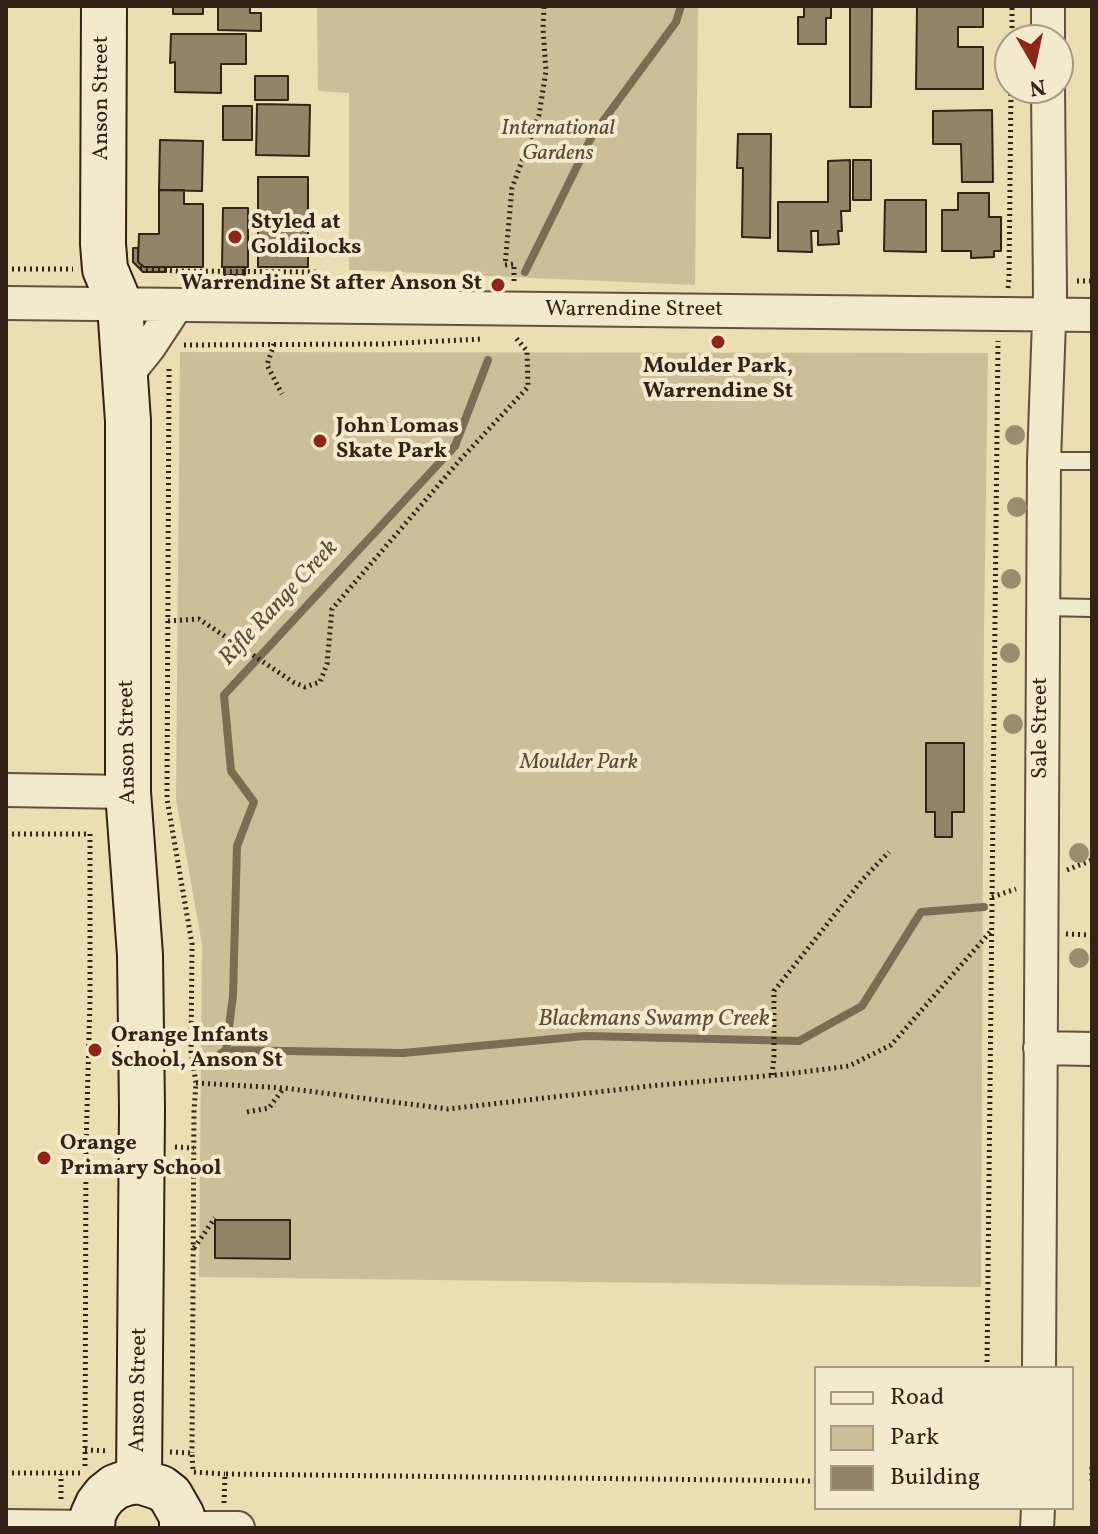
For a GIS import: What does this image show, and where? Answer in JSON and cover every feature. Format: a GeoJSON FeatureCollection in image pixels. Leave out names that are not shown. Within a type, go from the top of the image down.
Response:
{"type":"FeatureCollection","features":[{"type":"Feature","properties":{"kind":"street","name":"Anson Street"},"geometry":{"type":"LineString","coordinates":[[104,6],[105,269],[129,287],[125,377],[129,435],[128,792],[140,955],[142,1110],[139,1481]]}},
{"type":"Feature","properties":{"kind":"street","name":"Sale Street"},"geometry":{"type":"LineString","coordinates":[[1039,1366],[1044,461],[1049,314],[1048,104]]}},
{"type":"Feature","properties":{"kind":"street","name":"Warrendine Street"},"geometry":{"type":"LineString","coordinates":[[6,303],[129,287],[176,306],[511,329],[1002,314],[1092,315]]}},
{"type":"Feature","properties":{"kind":"street"},"geometry":{"type":"LineString","coordinates":[[125,377],[176,306]]}},
{"type":"Feature","properties":{"kind":"street"},"geometry":{"type":"LineString","coordinates":[[6,790],[128,792]]}},
{"type":"Feature","properties":{"kind":"street"},"geometry":{"type":"LineString","coordinates":[[1040,1048],[1092,1049]]}},
{"type":"Feature","properties":{"kind":"street"},"geometry":{"type":"LineString","coordinates":[[6,1526],[92,1528],[93,1515],[105,1495],[115,1487],[139,1481],[161,1488],[170,1495],[182,1516],[182,1528],[238,1528]]}},
{"type":"Feature","properties":{"kind":"lane"},"geometry":{"type":"LineString","coordinates":[[1044,461],[1092,461]]}},
{"type":"Feature","properties":{"kind":"lane"},"geometry":{"type":"LineString","coordinates":[[1043,607],[1092,608]]}},
{"type":"Feature","properties":{"kind":"path"},"geometry":{"type":"LineString","coordinates":[[168,621],[199,619],[293,682],[305,687],[320,682],[327,664],[332,609],[460,460],[528,387],[527,351],[511,329],[514,264],[505,265],[512,188],[539,115],[546,71],[544,6]]}},
{"type":"Feature","properties":{"kind":"path"},"geometry":{"type":"LineString","coordinates":[[987,1366],[997,350],[1009,279],[1011,104]]}},
{"type":"Feature","properties":{"kind":"path"},"geometry":{"type":"LineString","coordinates":[[129,287],[176,271],[318,272]]}},
{"type":"Feature","properties":{"kind":"path"},"geometry":{"type":"LineString","coordinates":[[1077,281],[1092,281]]}},
{"type":"Feature","properties":{"kind":"path"},"geometry":{"type":"LineString","coordinates":[[176,345],[382,344],[487,339]]}},
{"type":"Feature","properties":{"kind":"path"},"geometry":{"type":"LineString","coordinates":[[274,344],[267,365],[282,394]]}},
{"type":"Feature","properties":{"kind":"path"},"geometry":{"type":"LineString","coordinates":[[169,359],[167,799],[192,944],[191,1051],[196,1083],[192,1453]]}},
{"type":"Feature","properties":{"kind":"path"},"geometry":{"type":"LineString","coordinates":[[6,834],[90,834],[85,1473],[6,1473]]}},
{"type":"Feature","properties":{"kind":"path"},"geometry":{"type":"LineString","coordinates":[[772,1075],[774,991],[863,879],[889,852]]}},
{"type":"Feature","properties":{"kind":"path"},"geometry":{"type":"LineString","coordinates":[[196,1083],[284,1088],[448,1109],[849,1066],[891,1045],[991,931]]}},
{"type":"Feature","properties":{"kind":"path"},"geometry":{"type":"LineString","coordinates":[[247,1112],[269,1108],[284,1088]]}},
{"type":"Feature","properties":{"kind":"path"},"geometry":{"type":"LineString","coordinates":[[193,1248],[215,1218]]}},
{"type":"Feature","properties":{"kind":"path"},"geometry":{"type":"LineString","coordinates":[[1092,1467],[1092,1485]]}},
{"type":"Feature","properties":{"kind":"path"},"geometry":{"type":"LineString","coordinates":[[223,1528],[225,1474],[814,1481]]}},
{"type":"Feature","properties":{"kind":"green space","name":"International Gardens"},"geometry":{"type":"Polygon","coordinates":[[[317,6],[698,6],[695,285],[349,270],[349,93],[318,91],[317,6]]]}},
{"type":"Feature","properties":{"kind":"green space","name":"Moulder Park"},"geometry":{"type":"Polygon","coordinates":[[[180,352],[988,353],[981,1287],[199,1277],[202,944],[176,799],[180,352]]]}},
{"type":"Feature","properties":{"kind":"building"},"geometry":{"type":"Polygon","coordinates":[[[173,6],[203,6],[203,14],[173,14],[173,6]]]}},
{"type":"Feature","properties":{"kind":"building"},"geometry":{"type":"Polygon","coordinates":[[[218,6],[250,6],[250,13],[261,13],[261,31],[218,30],[218,6]]]}},
{"type":"Feature","properties":{"kind":"building"},"geometry":{"type":"Polygon","coordinates":[[[804,6],[831,6],[831,18],[826,18],[826,44],[798,44],[798,17],[804,17],[804,6]]]}},
{"type":"Feature","properties":{"kind":"building"},"geometry":{"type":"Polygon","coordinates":[[[850,6],[872,6],[871,107],[850,107],[850,6]]]}},
{"type":"Feature","properties":{"kind":"building"},"geometry":{"type":"Polygon","coordinates":[[[917,6],[983,6],[983,27],[958,27],[958,47],[983,47],[983,89],[916,89],[917,6]]]}},
{"type":"Feature","properties":{"kind":"building"},"geometry":{"type":"Polygon","coordinates":[[[171,34],[246,34],[246,64],[221,64],[221,93],[175,92],[175,62],[170,63],[171,34]]]}},
{"type":"Feature","properties":{"kind":"building"},"geometry":{"type":"Polygon","coordinates":[[[255,76],[288,76],[288,100],[255,100],[255,76]]]}},
{"type":"Feature","properties":{"kind":"building"},"geometry":{"type":"Polygon","coordinates":[[[257,104],[310,105],[309,156],[256,155],[257,104]]]}},
{"type":"Feature","properties":{"kind":"building"},"geometry":{"type":"Polygon","coordinates":[[[223,106],[252,106],[252,140],[223,140],[223,106]]]}},
{"type":"Feature","properties":{"kind":"building"},"geometry":{"type":"Polygon","coordinates":[[[992,110],[993,182],[962,182],[961,144],[933,144],[933,111],[992,110]]]}},
{"type":"Feature","properties":{"kind":"building"},"geometry":{"type":"Polygon","coordinates":[[[738,134],[771,134],[770,238],[742,237],[743,168],[737,168],[738,134]]]}},
{"type":"Feature","properties":{"kind":"building"},"geometry":{"type":"Polygon","coordinates":[[[160,140],[203,141],[202,191],[159,190],[160,140]]]}},
{"type":"Feature","properties":{"kind":"building"},"geometry":{"type":"Polygon","coordinates":[[[850,160],[850,211],[841,211],[839,244],[818,245],[818,231],[811,231],[812,252],[778,251],[778,202],[828,202],[828,161],[850,160]]]}},
{"type":"Feature","properties":{"kind":"building"},"geometry":{"type":"Polygon","coordinates":[[[853,160],[871,160],[871,200],[853,200],[853,160]]]}},
{"type":"Feature","properties":{"kind":"building"},"geometry":{"type":"Polygon","coordinates":[[[258,177],[308,177],[308,267],[258,267],[258,177]]]}},
{"type":"Feature","properties":{"kind":"building"},"geometry":{"type":"Polygon","coordinates":[[[159,190],[184,190],[184,204],[203,204],[203,267],[144,267],[138,262],[139,234],[159,234],[159,190]]]}},
{"type":"Feature","properties":{"kind":"building"},"geometry":{"type":"Polygon","coordinates":[[[958,193],[989,193],[989,217],[1001,217],[1001,251],[994,251],[994,257],[971,258],[971,251],[942,251],[942,210],[958,210],[958,193]]]}},
{"type":"Feature","properties":{"kind":"building"},"geometry":{"type":"Polygon","coordinates":[[[885,200],[926,200],[926,252],[884,251],[885,200]]]}},
{"type":"Feature","properties":{"kind":"building","name":"Styled at Goldilocks"},"geometry":{"type":"Polygon","coordinates":[[[223,208],[248,208],[248,267],[222,267],[223,208]]]}},
{"type":"Feature","properties":{"kind":"building"},"geometry":{"type":"Polygon","coordinates":[[[133,248],[138,248],[138,262],[144,267],[166,267],[166,272],[143,272],[133,262],[133,248]]]}},
{"type":"Feature","properties":{"kind":"building"},"geometry":{"type":"Polygon","coordinates":[[[224,267],[245,267],[245,275],[224,275],[224,267]]]}},
{"type":"Feature","properties":{"kind":"building"},"geometry":{"type":"Polygon","coordinates":[[[926,743],[964,743],[964,812],[952,812],[952,837],[935,837],[935,812],[926,812],[926,743]]]}},
{"type":"Feature","properties":{"kind":"building"},"geometry":{"type":"Polygon","coordinates":[[[215,1220],[290,1220],[290,1259],[215,1258],[215,1220]]]}},
{"type":"Feature","properties":{"kind":"waterway","name":"Rifle Range Creek"},"geometry":{"type":"LineString","coordinates":[[525,272],[592,136],[676,22],[681,6]]}},
{"type":"Feature","properties":{"kind":"waterway","name":"Rifle Range Creek"},"geometry":{"type":"LineString","coordinates":[[226,1050],[233,996],[237,846],[254,802],[231,771],[224,695],[455,446],[488,360]]}},
{"type":"Feature","properties":{"kind":"waterway","name":"Blackmans Swamp Creek"},"geometry":{"type":"LineString","coordinates":[[217,1056],[226,1050],[403,1053],[585,1036],[799,1041],[862,1006],[921,912],[984,907]]}},
{"type":"Feature","properties":{"kind":"place","name":"Styled at Goldilocks"},"geometry":{"type":"Point","coordinates":[235,237]}},
{"type":"Feature","properties":{"kind":"place","name":"Warrendine St after Anson St"},"geometry":{"type":"Point","coordinates":[498,285]}},
{"type":"Feature","properties":{"kind":"place","name":"Moulder Park, Warrendine St"},"geometry":{"type":"Point","coordinates":[718,342]}},
{"type":"Feature","properties":{"kind":"place","name":"John Lomas Skate Park"},"geometry":{"type":"Point","coordinates":[320,441]}},
{"type":"Feature","properties":{"kind":"place","name":"Orange Infants School, Anson St"},"geometry":{"type":"Point","coordinates":[95,1050]}},
{"type":"Feature","properties":{"kind":"place","name":"Orange Primary School"},"geometry":{"type":"Point","coordinates":[44,1158]}}]}
